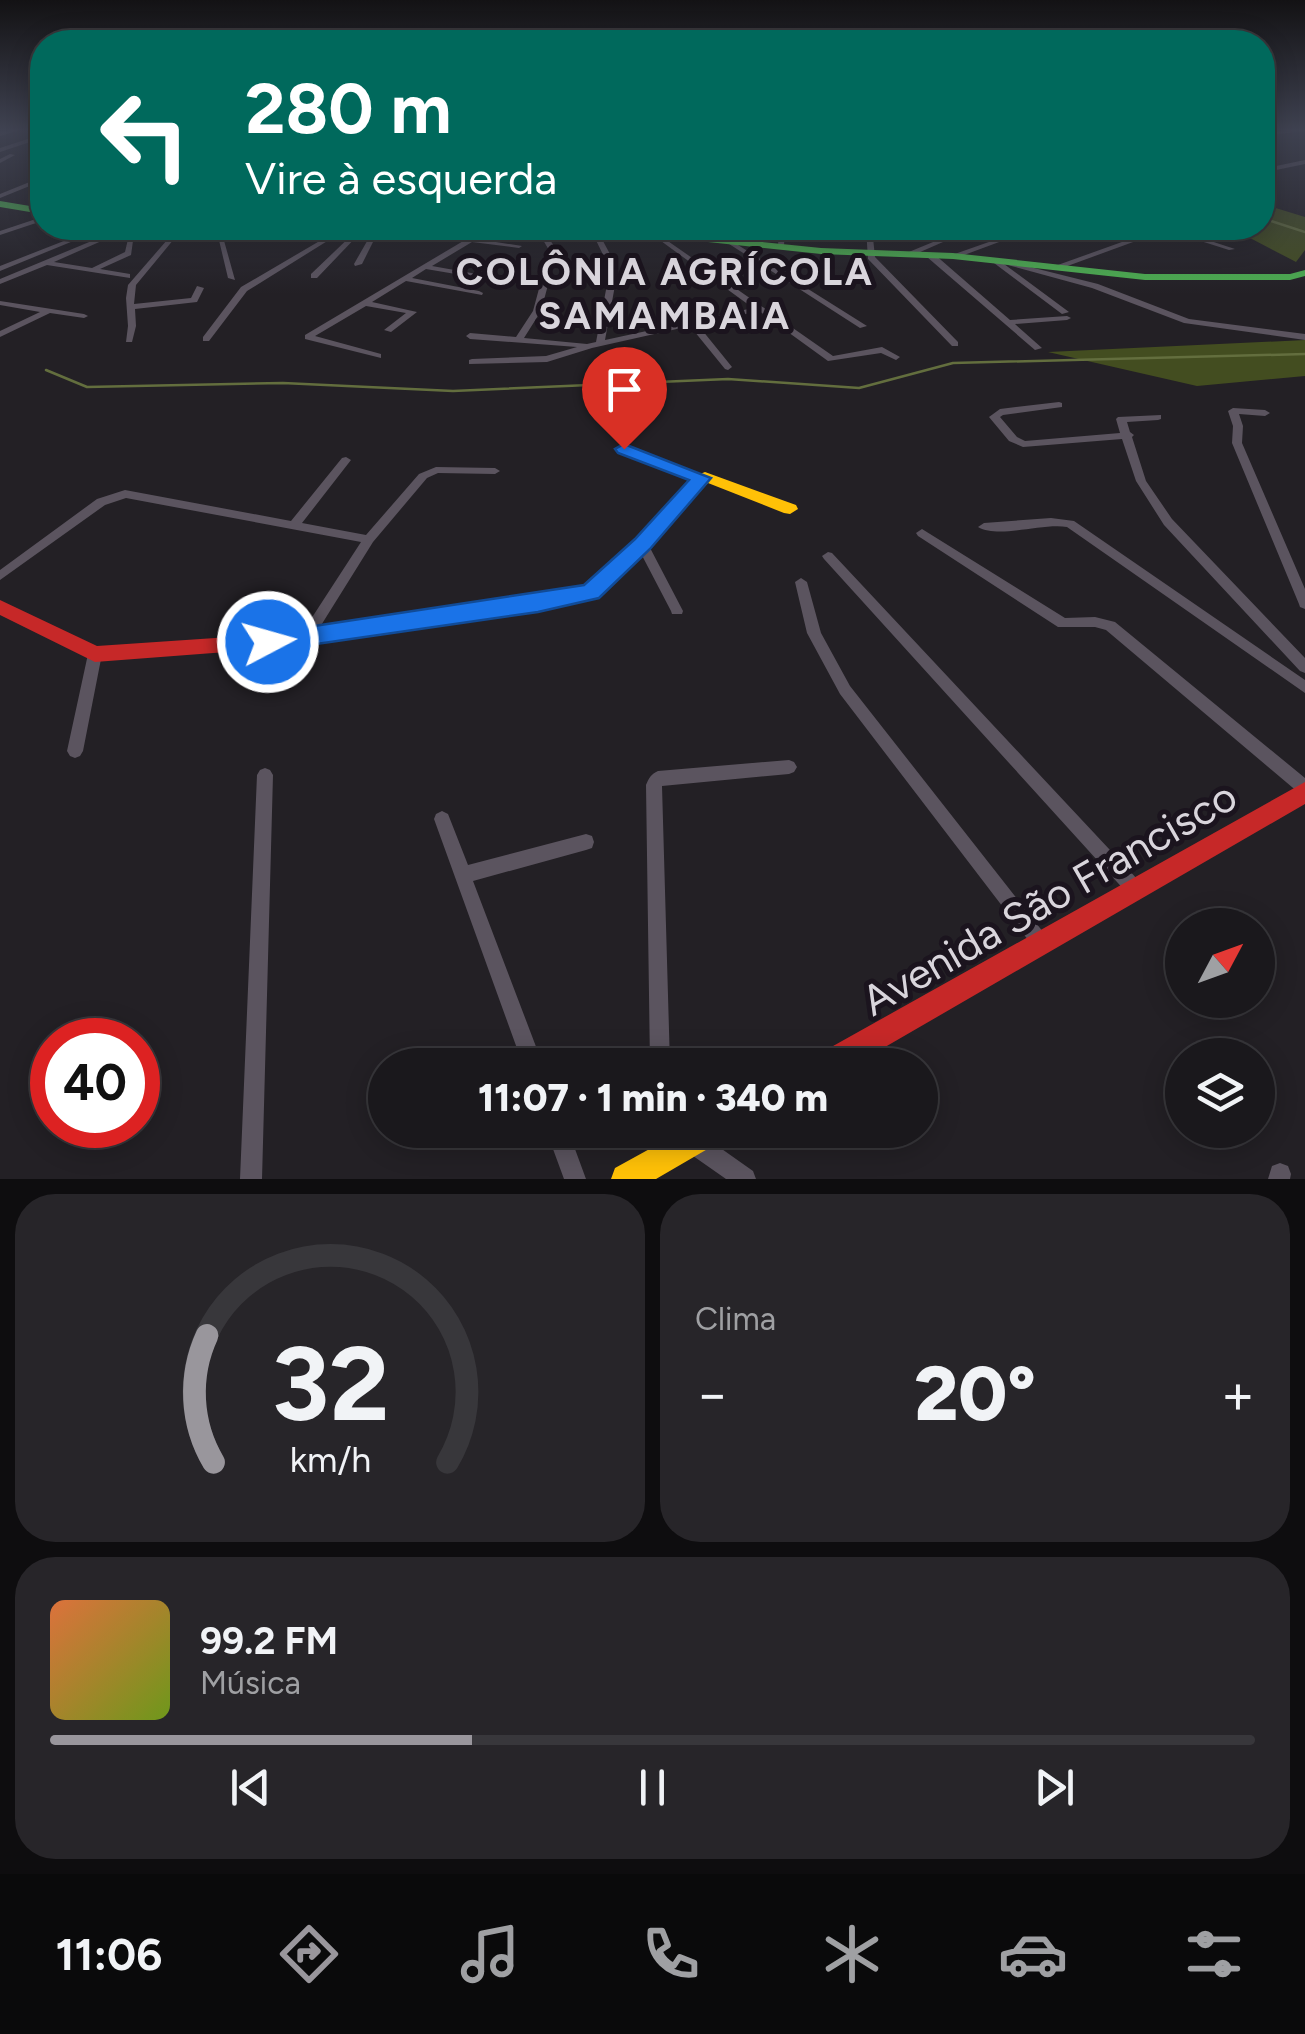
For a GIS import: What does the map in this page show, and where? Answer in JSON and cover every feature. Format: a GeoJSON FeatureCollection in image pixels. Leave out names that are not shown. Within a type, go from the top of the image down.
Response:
{"type":"FeatureCollection","features":[{"type":"Feature","properties":{"kind":"street"},"geometry":{"type":"LineString","coordinates":[[0,200],[30,185]]}},
{"type":"Feature","properties":{"kind":"street"},"geometry":{"type":"LineString","coordinates":[[0,200],[30,212]]}},
{"type":"Feature","properties":{"kind":"street"},"geometry":{"type":"LineString","coordinates":[[0,234],[30,222]]}},
{"type":"Feature","properties":{"kind":"street"},"geometry":{"type":"LineString","coordinates":[[0,269],[72,240]]}},
{"type":"Feature","properties":{"kind":"street"},"geometry":{"type":"LineString","coordinates":[[0,282],[99,240]]}},
{"type":"Feature","properties":{"kind":"street"},"geometry":{"type":"LineString","coordinates":[[93,270],[128,252],[130,240]]}},
{"type":"Feature","properties":{"kind":"street"},"geometry":{"type":"LineString","coordinates":[[128,340],[134,329],[132,286],[170,240]]}},
{"type":"Feature","properties":{"kind":"street"},"geometry":{"type":"LineString","coordinates":[[218,240],[232,278]]}},
{"type":"Feature","properties":{"kind":"street"},"geometry":{"type":"LineString","coordinates":[[206,339],[244,289],[325,240]]}},
{"type":"Feature","properties":{"kind":"street"},"geometry":{"type":"LineString","coordinates":[[314,276],[355,240]]}},
{"type":"Feature","properties":{"kind":"street"},"geometry":{"type":"LineString","coordinates":[[358,264],[364,240]]}},
{"type":"Feature","properties":{"kind":"street"},"geometry":{"type":"LineString","coordinates":[[378,356],[308,337],[472,240],[519,246]]}},
{"type":"Feature","properties":{"kind":"street"},"geometry":{"type":"LineString","coordinates":[[547,240],[556,255]]}},
{"type":"Feature","properties":{"kind":"street"},"geometry":{"type":"LineString","coordinates":[[595,345],[614,268],[599,240]]}},
{"type":"Feature","properties":{"kind":"street"},"geometry":{"type":"LineString","coordinates":[[654,240],[835,361],[882,350],[896,357]]}},
{"type":"Feature","properties":{"kind":"street"},"geometry":{"type":"LineString","coordinates":[[723,240],[742,240]]}},
{"type":"Feature","properties":{"kind":"street"},"geometry":{"type":"LineString","coordinates":[[798,240],[870,254],[930,254],[1158,278],[1290,277],[1305,273]]}},
{"type":"Feature","properties":{"kind":"street"},"geometry":{"type":"LineString","coordinates":[[869,240],[870,254],[955,344]]}},
{"type":"Feature","properties":{"kind":"street"},"geometry":{"type":"LineString","coordinates":[[908,254],[942,240]]}},
{"type":"Feature","properties":{"kind":"street"},"geometry":{"type":"LineString","coordinates":[[953,256],[999,240]]}},
{"type":"Feature","properties":{"kind":"street"},"geometry":{"type":"LineString","coordinates":[[1059,266],[1132,240]]}},
{"type":"Feature","properties":{"kind":"street"},"geometry":{"type":"LineString","coordinates":[[1203,240],[1231,249]]}},
{"type":"Feature","properties":{"kind":"street"},"geometry":{"type":"LineString","coordinates":[[728,241],[863,326]]}},
{"type":"Feature","properties":{"kind":"street"},"geometry":{"type":"LineString","coordinates":[[930,254],[1038,348]]}},
{"type":"Feature","properties":{"kind":"street"},"geometry":{"type":"LineString","coordinates":[[46,262],[127,276]]}},
{"type":"Feature","properties":{"kind":"street"},"geometry":{"type":"LineString","coordinates":[[1001,262],[1066,315],[1011,322]]}},
{"type":"Feature","properties":{"kind":"street"},"geometry":{"type":"LineString","coordinates":[[1001,262],[1095,286],[1187,321],[1305,337]]}},
{"type":"Feature","properties":{"kind":"street"},"geometry":{"type":"LineString","coordinates":[[426,267],[488,278]]}},
{"type":"Feature","properties":{"kind":"street"},"geometry":{"type":"LineString","coordinates":[[518,340],[538,312],[548,270]]}},
{"type":"Feature","properties":{"kind":"street"},"geometry":{"type":"LineString","coordinates":[[405,279],[480,293]]}},
{"type":"Feature","properties":{"kind":"street"},"geometry":{"type":"LineString","coordinates":[[132,306],[194,300],[200,288]]}},
{"type":"Feature","properties":{"kind":"street"},"geometry":{"type":"LineString","coordinates":[[363,302],[413,312],[388,330]]}},
{"type":"Feature","properties":{"kind":"street"},"geometry":{"type":"LineString","coordinates":[[2,304],[84,316]]}},
{"type":"Feature","properties":{"kind":"street"},"geometry":{"type":"LineString","coordinates":[[472,362],[547,359],[758,309]]}},
{"type":"Feature","properties":{"kind":"street"},"geometry":{"type":"LineString","coordinates":[[0,334],[50,310]]}},
{"type":"Feature","properties":{"kind":"street"},"geometry":{"type":"LineString","coordinates":[[692,324],[728,367]]}},
{"type":"Feature","properties":{"kind":"street"},"geometry":{"type":"LineString","coordinates":[[470,336],[595,345]]}},
{"type":"Feature","properties":{"kind":"street"},"geometry":{"type":"LineString","coordinates":[[1059,405],[1000,412],[994,418],[1023,444],[1129,436]]}},
{"type":"Feature","properties":{"kind":"street"},"geometry":{"type":"LineString","coordinates":[[1265,413],[1233,411],[1238,426],[1237,443],[1305,604]]}},
{"type":"Feature","properties":{"kind":"street"},"geometry":{"type":"LineString","coordinates":[[1158,417],[1122,416],[1141,480],[1168,522],[1305,667]]}},
{"type":"Feature","properties":{"kind":"street"},"geometry":{"type":"LineString","coordinates":[[624,449],[790,508]]}},
{"type":"Feature","properties":{"kind":"street"},"geometry":{"type":"LineString","coordinates":[[294,525],[346,460]]}},
{"type":"Feature","properties":{"kind":"street"},"geometry":{"type":"LineString","coordinates":[[305,639],[369,540],[430,472],[495,471]]}},
{"type":"Feature","properties":{"kind":"street"},"geometry":{"type":"LineString","coordinates":[[0,607],[95,654],[305,639],[576,598],[603,585],[703,477]]}},
{"type":"Feature","properties":{"kind":"street"},"geometry":{"type":"LineString","coordinates":[[0,576],[100,502],[116,495],[369,540]]}},
{"type":"Feature","properties":{"kind":"street"},"geometry":{"type":"LineString","coordinates":[[984,526],[1010,529],[1053,520],[1070,524],[1305,686]]}},
{"type":"Feature","properties":{"kind":"street"},"geometry":{"type":"LineString","coordinates":[[922,534],[1064,623],[1095,622],[1110,626],[1305,790]]}},
{"type":"Feature","properties":{"kind":"street"},"geometry":{"type":"LineString","coordinates":[[642,544],[677,611]]}},
{"type":"Feature","properties":{"kind":"street"},"geometry":{"type":"LineString","coordinates":[[828,556],[1134,887]]}},
{"type":"Feature","properties":{"kind":"street"},"geometry":{"type":"LineString","coordinates":[[801,582],[814,634],[845,690],[1041,944]]}},
{"type":"Feature","properties":{"kind":"street"},"geometry":{"type":"LineString","coordinates":[[75,751],[95,654]]}},
{"type":"Feature","properties":{"kind":"street"},"geometry":{"type":"LineString","coordinates":[[660,1048],[654,785],[658,778],[789,767]]}},
{"type":"Feature","properties":{"kind":"street"},"geometry":{"type":"LineString","coordinates":[[250,1179],[265,775]]}},
{"type":"Feature","properties":{"kind":"street","name":"Avenida São Francisco"},"geometry":{"type":"LineString","coordinates":[[857,1048],[1305,790]]}},
{"type":"Feature","properties":{"kind":"street"},"geometry":{"type":"LineString","coordinates":[[442,819],[527,1048]]}},
{"type":"Feature","properties":{"kind":"street"},"geometry":{"type":"LineString","coordinates":[[463,874],[586,842]]}},
{"type":"Feature","properties":{"kind":"street"},"geometry":{"type":"LineString","coordinates":[[564,1148],[575,1179]]}},
{"type":"Feature","properties":{"kind":"street"},"geometry":{"type":"LineString","coordinates":[[662,1148],[662,1158]]}},
{"type":"Feature","properties":{"kind":"street"},"geometry":{"type":"LineString","coordinates":[[626,1179],[681,1148]]}},
{"type":"Feature","properties":{"kind":"street"},"geometry":{"type":"LineString","coordinates":[[701,1148],[746,1179]]}},
{"type":"Feature","properties":{"kind":"green space"},"geometry":{"type":"Polygon","coordinates":[[[1275,208],[1305,217],[1305,250],[1296,262],[1254,240],[1275,240],[1275,208]]]}},
{"type":"Feature","properties":{"kind":"green space"},"geometry":{"type":"Polygon","coordinates":[[[1305,340],[1305,376],[1197,386],[1048,352],[1305,340]]]}},
{"type":"Feature","properties":{"kind":"waterway"},"geometry":{"type":"LineString","coordinates":[[1275,222],[1305,232]]}},
{"type":"Feature","properties":{"kind":"waterway"},"geometry":{"type":"LineString","coordinates":[[46,370],[87,387],[283,383],[453,391],[728,379],[859,388],[953,363],[1305,354]]}},
{"type":"Feature","properties":{"kind":"traffic: fast"},"geometry":{"type":"LineString","coordinates":[[0,204],[30,209]]}},
{"type":"Feature","properties":{"kind":"traffic: fast"},"geometry":{"type":"LineString","coordinates":[[718,240],[821,251],[953,256],[1145,277],[1290,277],[1305,273]]}},
{"type":"Feature","properties":{"kind":"traffic: slow"},"geometry":{"type":"LineString","coordinates":[[624,562],[705,477],[790,509]]}},
{"type":"Feature","properties":{"kind":"traffic: slow"},"geometry":{"type":"LineString","coordinates":[[626,1179],[681,1148]]}},
{"type":"Feature","properties":{"kind":"traffic: jam"},"geometry":{"type":"LineString","coordinates":[[0,607],[95,654],[121,653],[305,639],[591,592],[624,562]]}},
{"type":"Feature","properties":{"kind":"traffic: jam"},"geometry":{"type":"LineString","coordinates":[[857,1048],[1305,792]]}},
{"type":"Feature","properties":{"kind":"district","name":"COLÔNIA AGRÍCOLA SAMAMBAIA"},"geometry":{"type":"Point","coordinates":[665,294]}},
{"type":"Feature","properties":{"kind":"route"},"geometry":{"type":"LineString","coordinates":[[268,642],[538,604],[591,592],[603,585],[702,478],[624,449]]}}]}
